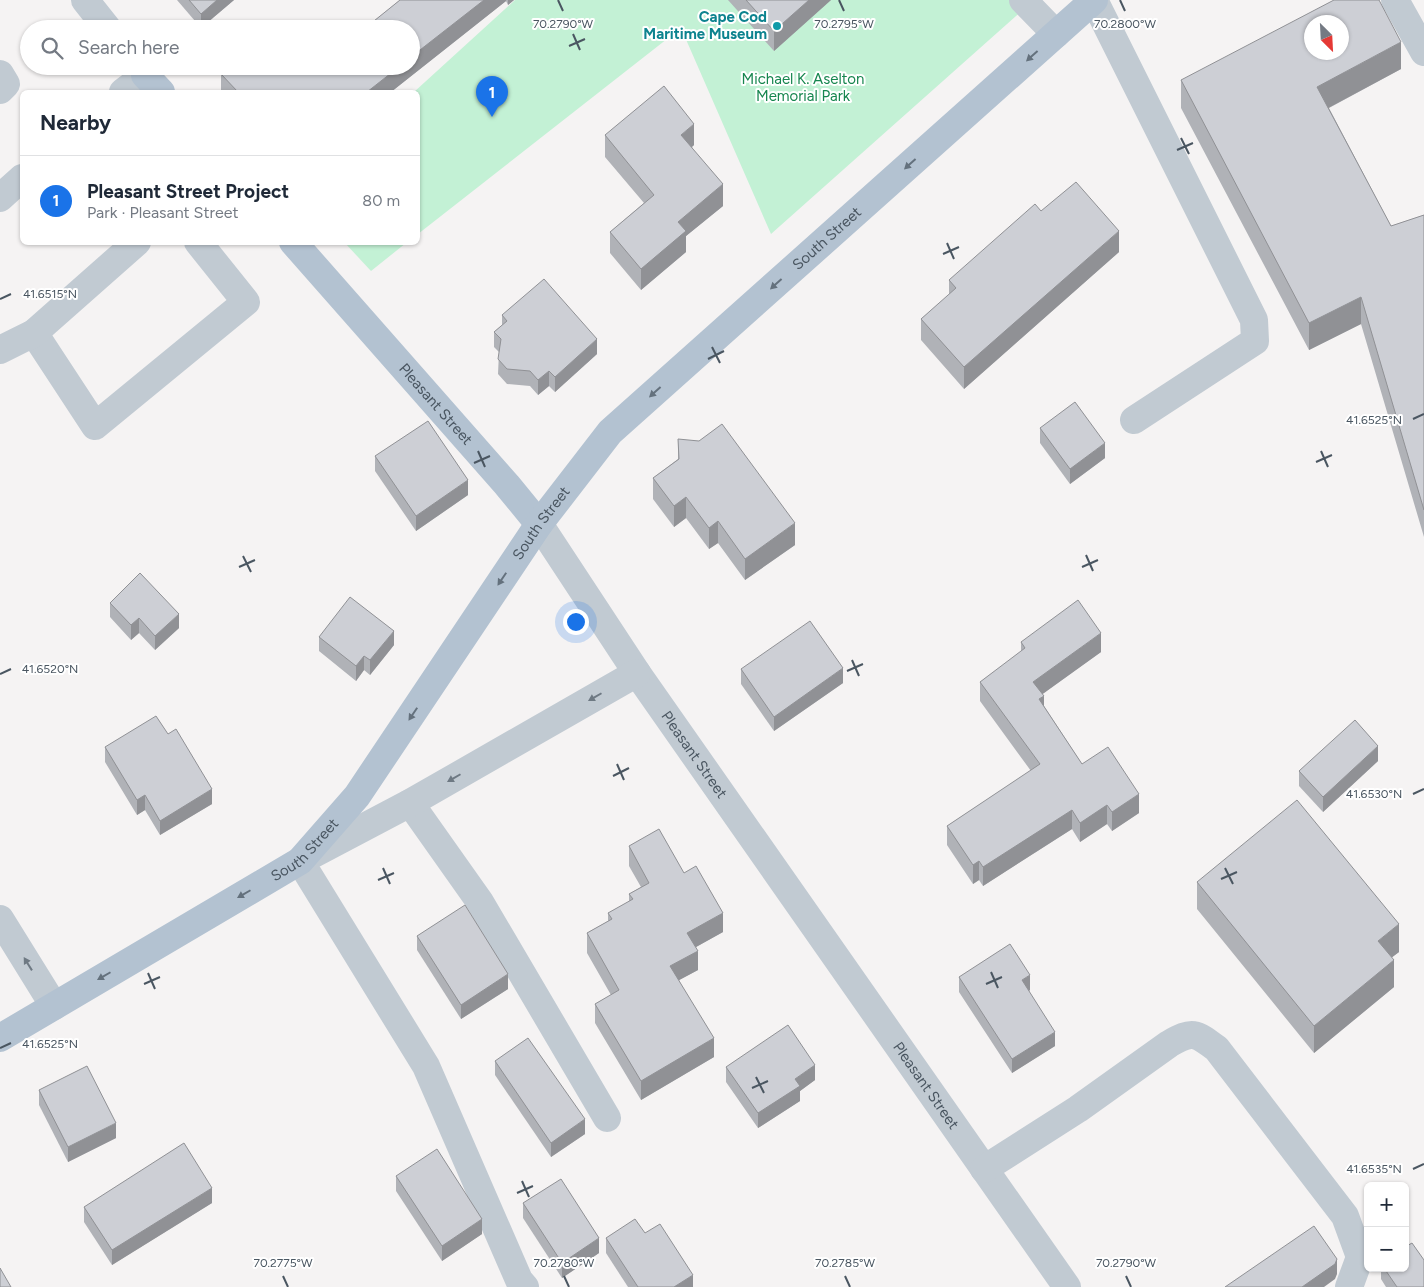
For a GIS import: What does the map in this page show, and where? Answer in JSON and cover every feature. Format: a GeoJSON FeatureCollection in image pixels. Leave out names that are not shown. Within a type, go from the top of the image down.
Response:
{"type":"FeatureCollection","features":[{"type":"Feature","properties":{"kind":"main road","name":"South Street"},"geometry":{"type":"LineString","coordinates":[[0,1038],[300,861],[357,796],[539,524],[610,432],[1094,0]]}},
{"type":"Feature","properties":{"kind":"main road","name":"Pleasant Street"},"geometry":{"type":"LineString","coordinates":[[297,245],[539,524]]}},
{"type":"Feature","properties":{"kind":"street"},"geometry":{"type":"LineString","coordinates":[[85,0],[101,20]]}},
{"type":"Feature","properties":{"kind":"street"},"geometry":{"type":"LineString","coordinates":[[1023,0],[1056,34]]}},
{"type":"Feature","properties":{"kind":"street"},"geometry":{"type":"LineString","coordinates":[[1094,0],[1254,320],[1255,341],[1134,420]]}},
{"type":"Feature","properties":{"kind":"street"},"geometry":{"type":"LineString","coordinates":[[1395,0],[1424,52]]}},
{"type":"Feature","properties":{"kind":"street"},"geometry":{"type":"LineString","coordinates":[[0,74],[6,84],[0,90]]}},
{"type":"Feature","properties":{"kind":"street"},"geometry":{"type":"LineString","coordinates":[[127,90],[148,78]]}},
{"type":"Feature","properties":{"kind":"street"},"geometry":{"type":"LineString","coordinates":[[0,198],[20,180]]}},
{"type":"Feature","properties":{"kind":"street"},"geometry":{"type":"LineString","coordinates":[[0,350],[34,333],[135,245]]}},
{"type":"Feature","properties":{"kind":"street"},"geometry":{"type":"LineString","coordinates":[[34,333],[94,426],[246,302],[200,245]]}},
{"type":"Feature","properties":{"kind":"street","name":"Pleasant Street"},"geometry":{"type":"LineString","coordinates":[[539,524],[637,673],[1067,1287]]}},
{"type":"Feature","properties":{"kind":"street"},"geometry":{"type":"LineString","coordinates":[[525,1287],[519,1280],[426,1066],[300,861],[410,803],[637,673]]}},
{"type":"Feature","properties":{"kind":"street"},"geometry":{"type":"LineString","coordinates":[[410,803],[480,902],[607,1118]]}},
{"type":"Feature","properties":{"kind":"street"},"geometry":{"type":"LineString","coordinates":[[0,919],[54,1006]]}},
{"type":"Feature","properties":{"kind":"street"},"geometry":{"type":"LineString","coordinates":[[984,1169],[1078,1109],[1169,1044],[1185,1035],[1200,1036],[1217,1049],[1345,1216],[1360,1257],[1349,1287]]}},
{"type":"Feature","properties":{"kind":"green space","name":"Michael K. Aselton Memorial Park"},"geometry":{"type":"Polygon","coordinates":[[[515,0],[1034,0],[771,234],[681,28],[420,232],[420,90],[416,90],[515,0]]]}},
{"type":"Feature","properties":{"kind":"green space"},"geometry":{"type":"Polygon","coordinates":[[[347,245],[404,245],[371,271],[347,245]]]}},
{"type":"Feature","properties":{"kind":"building"},"geometry":{"type":"Polygon","coordinates":[[[189,0],[217,0],[201,14],[189,0]]]}},
{"type":"Feature","properties":{"kind":"building"},"geometry":{"type":"Polygon","coordinates":[[[400,0],[484,0],[420,50],[420,20],[375,20],[400,0]]]}},
{"type":"Feature","properties":{"kind":"building"},"geometry":{"type":"Polygon","coordinates":[[[746,0],[809,0],[774,31],[746,0]]]}},
{"type":"Feature","properties":{"kind":"building"},"geometry":{"type":"Polygon","coordinates":[[[1334,0],[1379,0],[1401,42],[1317,87],[1391,226],[1424,215],[1424,510],[1361,297],[1309,323],[1181,80],[1304,16],[1304,60],[1349,60],[1349,15],[1305,15],[1334,0]]]}},
{"type":"Feature","properties":{"kind":"building"},"geometry":{"type":"Polygon","coordinates":[[[222,75],[389,75],[370,90],[236,90],[222,75]]]}},
{"type":"Feature","properties":{"kind":"building"},"geometry":{"type":"Polygon","coordinates":[[[664,86],[694,124],[681,135],[723,184],[678,222],[686,231],[641,269],[610,232],[654,195],[605,135],[664,86]]]}},
{"type":"Feature","properties":{"kind":"building"},"geometry":{"type":"Polygon","coordinates":[[[1076,182],[1119,231],[964,367],[921,319],[956,288],[949,280],[1035,204],[1041,211],[1076,182]]]}},
{"type":"Feature","properties":{"kind":"building"},"geometry":{"type":"Polygon","coordinates":[[[544,279],[597,339],[555,377],[549,371],[538,380],[530,371],[507,369],[498,359],[501,339],[494,332],[507,321],[502,315],[544,279]]]}},
{"type":"Feature","properties":{"kind":"building"},"geometry":{"type":"Polygon","coordinates":[[[1075,402],[1105,443],[1070,469],[1040,428],[1075,402]]]}},
{"type":"Feature","properties":{"kind":"building"},"geometry":{"type":"Polygon","coordinates":[[[428,421],[468,480],[416,516],[375,456],[428,421]]]}},
{"type":"Feature","properties":{"kind":"building"},"geometry":{"type":"Polygon","coordinates":[[[722,424],[795,523],[745,559],[718,521],[709,528],[686,497],[674,506],[653,478],[679,459],[678,439],[699,441],[722,424]]]}},
{"type":"Feature","properties":{"kind":"building"},"geometry":{"type":"Polygon","coordinates":[[[140,573],[179,614],[155,636],[139,618],[131,625],[110,603],[140,573]]]}},
{"type":"Feature","properties":{"kind":"building"},"geometry":{"type":"Polygon","coordinates":[[[350,597],[394,631],[370,660],[364,656],[356,666],[319,637],[350,597]]]}},
{"type":"Feature","properties":{"kind":"building"},"geometry":{"type":"Polygon","coordinates":[[[1078,600],[1101,633],[1033,682],[1044,696],[1039,699],[1082,764],[1108,747],[1139,794],[1112,812],[1107,805],[1080,823],[1072,810],[983,867],[979,861],[973,865],[947,826],[1040,764],[980,682],[1025,648],[1021,642],[1078,600]]]}},
{"type":"Feature","properties":{"kind":"building"},"geometry":{"type":"Polygon","coordinates":[[[810,621],[843,668],[774,717],[741,669],[810,621]]]}},
{"type":"Feature","properties":{"kind":"building"},"geometry":{"type":"Polygon","coordinates":[[[156,716],[168,734],[176,729],[212,789],[160,821],[145,795],[137,800],[105,747],[156,716]]]}},
{"type":"Feature","properties":{"kind":"building"},"geometry":{"type":"Polygon","coordinates":[[[1355,720],[1378,746],[1323,797],[1299,771],[1355,720]]]}},
{"type":"Feature","properties":{"kind":"building"},"geometry":{"type":"Polygon","coordinates":[[[1297,800],[1399,924],[1378,941],[1394,960],[1314,1026],[1197,882],[1297,800]]]}},
{"type":"Feature","properties":{"kind":"building"},"geometry":{"type":"Polygon","coordinates":[[[659,829],[684,873],[696,866],[723,913],[687,933],[698,951],[670,966],[714,1038],[641,1081],[595,1004],[619,990],[587,933],[612,919],[608,913],[633,899],[629,894],[649,883],[629,846],[659,829]]]}},
{"type":"Feature","properties":{"kind":"building"},"geometry":{"type":"Polygon","coordinates":[[[465,905],[508,974],[461,1005],[417,936],[465,905]]]}},
{"type":"Feature","properties":{"kind":"building"},"geometry":{"type":"Polygon","coordinates":[[[1010,944],[1030,975],[1022,980],[1055,1032],[1012,1059],[959,977],[1010,944]]]}},
{"type":"Feature","properties":{"kind":"building"},"geometry":{"type":"Polygon","coordinates":[[[788,1025],[815,1065],[795,1079],[800,1086],[758,1113],[726,1067],[788,1025]]]}},
{"type":"Feature","properties":{"kind":"building"},"geometry":{"type":"Polygon","coordinates":[[[528,1038],[585,1119],[551,1143],[495,1061],[528,1038]]]}},
{"type":"Feature","properties":{"kind":"building"},"geometry":{"type":"Polygon","coordinates":[[[87,1066],[116,1123],[68,1147],[39,1090],[87,1066]]]}},
{"type":"Feature","properties":{"kind":"building"},"geometry":{"type":"Polygon","coordinates":[[[184,1143],[212,1188],[112,1250],[84,1207],[184,1143]]]}},
{"type":"Feature","properties":{"kind":"building"},"geometry":{"type":"Polygon","coordinates":[[[437,1149],[482,1219],[442,1246],[396,1176],[437,1149]]]}},
{"type":"Feature","properties":{"kind":"building"},"geometry":{"type":"Polygon","coordinates":[[[561,1179],[599,1238],[562,1263],[523,1203],[561,1179]]]}},
{"type":"Feature","properties":{"kind":"building"},"geometry":{"type":"Polygon","coordinates":[[[635,1219],[645,1233],[660,1224],[693,1275],[674,1287],[638,1287],[606,1238],[635,1219]]]}},
{"type":"Feature","properties":{"kind":"building"},"geometry":{"type":"Polygon","coordinates":[[[1314,1226],[1337,1259],[1335,1264],[1302,1287],[1225,1287],[1314,1226]]]}},
{"type":"Feature","properties":{"kind":"building"},"geometry":{"type":"Polygon","coordinates":[[[1412,1243],[1424,1260],[1424,1287],[1397,1287],[1387,1272],[1409,1272],[1409,1245],[1412,1243]]]}},
{"type":"Feature","properties":{"kind":"building"},"geometry":{"type":"Polygon","coordinates":[[[0,1268],[11,1287],[0,1287],[0,1268]]]}},
{"type":"Feature","properties":{"kind":"place","name":"Cape Cod Maritime Museum"},"geometry":{"type":"Point","coordinates":[777,26]}},
{"type":"Feature","properties":{"kind":"place","name":"Pleasant Street Project"},"geometry":{"type":"Point","coordinates":[492,117]}}]}
